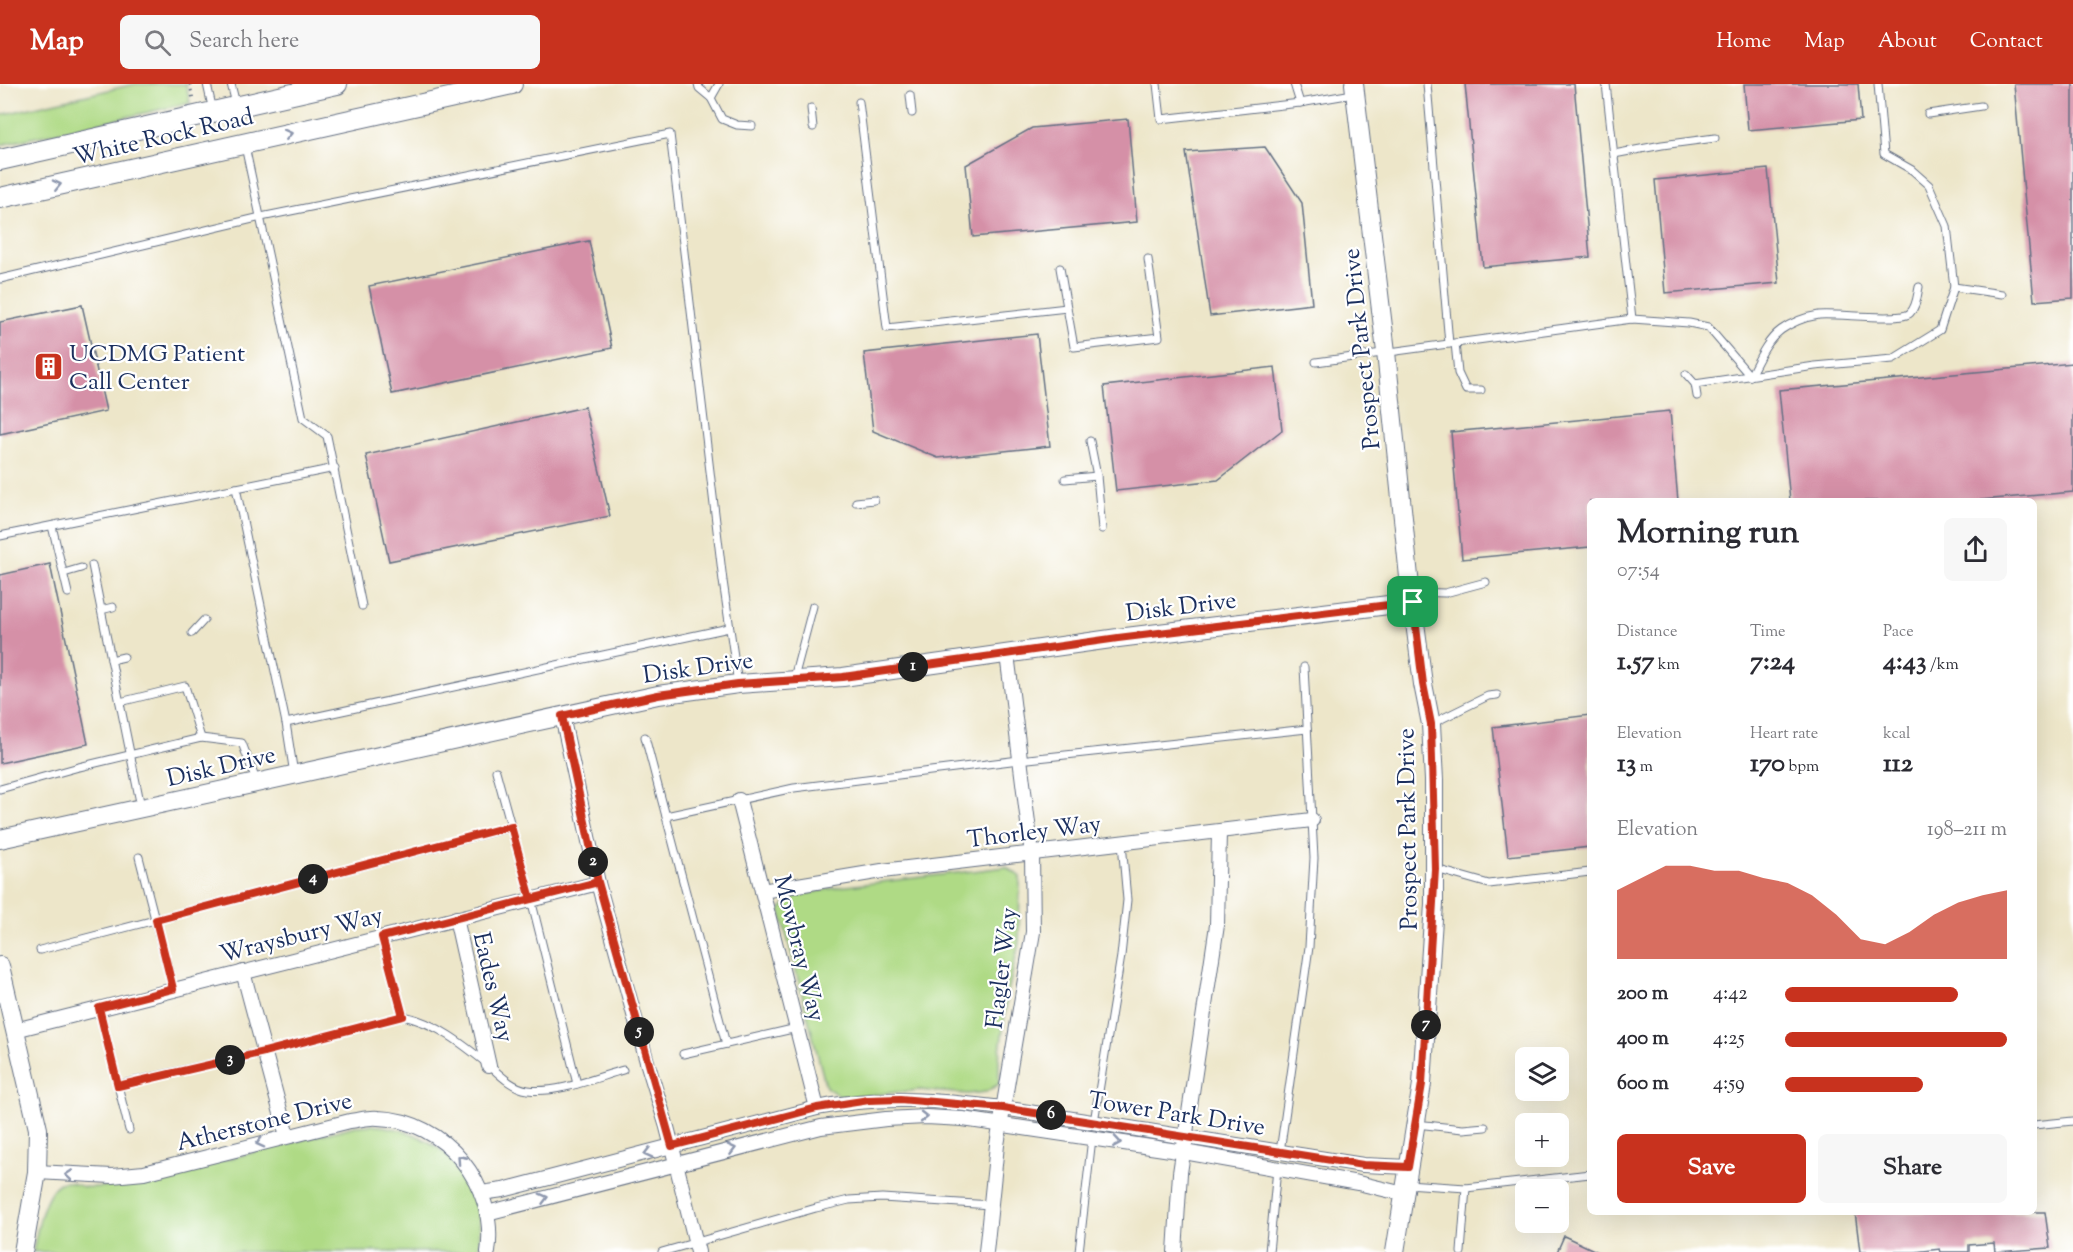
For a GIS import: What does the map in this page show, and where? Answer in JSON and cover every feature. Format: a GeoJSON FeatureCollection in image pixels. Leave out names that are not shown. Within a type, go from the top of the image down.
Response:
{"type":"FeatureCollection","features":[{"type":"Feature","properties":{"kind":"main road","name":"White Rock Road"},"geometry":{"type":"LineString","coordinates":[[0,160],[337,84]]}},
{"type":"Feature","properties":{"kind":"main road","name":"White Rock Road"},"geometry":{"type":"LineString","coordinates":[[0,198],[512,84]]}},
{"type":"Feature","properties":{"kind":"street","name":"Prospect Park Drive"},"geometry":{"type":"LineString","coordinates":[[1355,89],[1412,597],[1423,684],[1431,724],[1435,869],[1422,1084],[1395,1252]]}},
{"type":"Feature","properties":{"kind":"street","name":"Disk Drive"},"geometry":{"type":"LineString","coordinates":[[0,838],[142,809],[658,695],[738,684],[843,677],[1412,597]]}},
{"type":"Feature","properties":{"kind":"street","name":"Flagler Way"},"geometry":{"type":"LineString","coordinates":[[986,1252],[1000,1124],[1033,932],[1032,855],[1007,654]]}},
{"type":"Feature","properties":{"kind":"street"},"geometry":{"type":"LineString","coordinates":[[562,716],[598,882],[677,1163],[697,1247]]}},
{"type":"Feature","properties":{"kind":"street","name":"Mowbray Way"},"geometry":{"type":"LineString","coordinates":[[739,800],[817,1108]]}},
{"type":"Feature","properties":{"kind":"street","name":"Thorley Way"},"geometry":{"type":"LineString","coordinates":[[762,891],[882,871],[1312,820]]}},
{"type":"Feature","properties":{"kind":"street"},"geometry":{"type":"LineString","coordinates":[[1175,1252],[1180,1173],[1217,925],[1219,832]]}},
{"type":"Feature","properties":{"kind":"street","name":"Wraysbury Way"},"geometry":{"type":"LineString","coordinates":[[15,1030],[598,882]]}},
{"type":"Feature","properties":{"kind":"street","name":"Eades Way"},"geometry":{"type":"LineString","coordinates":[[456,918],[489,1066]]}},
{"type":"Feature","properties":{"kind":"street"},"geometry":{"type":"LineString","coordinates":[[0,966],[38,1129],[37,1172],[23,1252]]}},
{"type":"Feature","properties":{"kind":"street"},"geometry":{"type":"LineString","coordinates":[[243,972],[287,1136]]}},
{"type":"Feature","properties":{"kind":"street","name":"Tower Park Drive"},"geometry":{"type":"LineString","coordinates":[[481,1193],[503,1190],[817,1108],[869,1100],[900,1099],[1003,1108],[1363,1165],[1406,1182]]}},
{"type":"Feature","properties":{"kind":"street","name":"Atherstone Drive"},"geometry":{"type":"LineString","coordinates":[[37,1172],[111,1176],[144,1173],[350,1121],[377,1117],[403,1121],[430,1131],[452,1149],[468,1167],[481,1193],[487,1213],[490,1241],[488,1252]]}},
{"type":"Feature","properties":{"kind":"street","name":"Tower Park Drive"},"geometry":{"type":"LineString","coordinates":[[487,1213],[821,1127],[850,1122],[926,1117],[1000,1124],[1184,1152],[1358,1183],[1406,1182]]}},
{"type":"Feature","properties":{"kind":"lane"},"geometry":{"type":"LineString","coordinates":[[207,84],[214,112]]}},
{"type":"Feature","properties":{"kind":"lane"},"geometry":{"type":"LineString","coordinates":[[231,84],[237,107]]}},
{"type":"Feature","properties":{"kind":"lane"},"geometry":{"type":"LineString","coordinates":[[698,84],[699,88],[711,98],[722,118],[737,125],[752,126]]}},
{"type":"Feature","properties":{"kind":"lane"},"geometry":{"type":"LineString","coordinates":[[711,98],[719,84]]}},
{"type":"Feature","properties":{"kind":"lane"},"geometry":{"type":"LineString","coordinates":[[1157,84],[1161,119],[1300,103],[1355,89]]}},
{"type":"Feature","properties":{"kind":"lane"},"geometry":{"type":"LineString","coordinates":[[1294,84],[1300,103]]}},
{"type":"Feature","properties":{"kind":"lane"},"geometry":{"type":"LineString","coordinates":[[1427,84],[1452,343],[1458,373],[1466,390],[1481,390]]}},
{"type":"Feature","properties":{"kind":"lane"},"geometry":{"type":"LineString","coordinates":[[1606,84],[1632,319]]}},
{"type":"Feature","properties":{"kind":"lane"},"geometry":{"type":"LineString","coordinates":[[1695,384],[1815,366],[1893,359],[1940,330],[1954,287],[1947,226],[1929,185],[1912,170],[1884,154],[1878,84]]}},
{"type":"Feature","properties":{"kind":"lane"},"geometry":{"type":"LineString","coordinates":[[910,95],[912,113]]}},
{"type":"Feature","properties":{"kind":"lane"},"geometry":{"type":"LineString","coordinates":[[859,102],[887,328],[1067,308]]}},
{"type":"Feature","properties":{"kind":"lane"},"geometry":{"type":"LineString","coordinates":[[1928,114],[1981,106]]}},
{"type":"Feature","properties":{"kind":"lane"},"geometry":{"type":"LineString","coordinates":[[811,108],[813,127]]}},
{"type":"Feature","properties":{"kind":"lane"},"geometry":{"type":"LineString","coordinates":[[0,279],[261,217],[670,134],[729,628],[738,684]]}},
{"type":"Feature","properties":{"kind":"lane"},"geometry":{"type":"LineString","coordinates":[[1614,154],[1715,138]]}},
{"type":"Feature","properties":{"kind":"lane"},"geometry":{"type":"LineString","coordinates":[[245,143],[303,417],[327,436],[362,606]]}},
{"type":"Feature","properties":{"kind":"lane"},"geometry":{"type":"LineString","coordinates":[[1060,268],[1074,347],[1159,337],[1148,258]]}},
{"type":"Feature","properties":{"kind":"lane"},"geometry":{"type":"LineString","coordinates":[[1750,376],[1763,350],[1779,331],[1796,322],[1818,315],[1840,314],[1899,318],[1909,314],[1917,302],[1918,287]]}},
{"type":"Feature","properties":{"kind":"lane"},"geometry":{"type":"LineString","coordinates":[[1954,287],[2002,294]]}},
{"type":"Feature","properties":{"kind":"lane"},"geometry":{"type":"LineString","coordinates":[[1317,362],[1632,319],[1689,323],[1708,327],[1750,376]]}},
{"type":"Feature","properties":{"kind":"lane"},"geometry":{"type":"LineString","coordinates":[[1686,374],[1695,384],[1697,396]]}},
{"type":"Feature","properties":{"kind":"lane"},"geometry":{"type":"LineString","coordinates":[[1090,441],[1097,476],[1102,529]]}},
{"type":"Feature","properties":{"kind":"lane"},"geometry":{"type":"LineString","coordinates":[[0,536],[335,468]]}},
{"type":"Feature","properties":{"kind":"lane"},"geometry":{"type":"LineString","coordinates":[[1065,479],[1097,476]]}},
{"type":"Feature","properties":{"kind":"lane"},"geometry":{"type":"LineString","coordinates":[[236,488],[286,723],[294,774]]}},
{"type":"Feature","properties":{"kind":"lane"},"geometry":{"type":"LineString","coordinates":[[855,502],[874,500]]}},
{"type":"Feature","properties":{"kind":"lane"},"geometry":{"type":"LineString","coordinates":[[52,526],[68,593]]}},
{"type":"Feature","properties":{"kind":"lane"},"geometry":{"type":"LineString","coordinates":[[92,565],[142,809]]}},
{"type":"Feature","properties":{"kind":"lane"},"geometry":{"type":"LineString","coordinates":[[64,573],[81,568]]}},
{"type":"Feature","properties":{"kind":"lane"},"geometry":{"type":"LineString","coordinates":[[1412,597],[1445,593],[1486,582]]}},
{"type":"Feature","properties":{"kind":"lane"},"geometry":{"type":"LineString","coordinates":[[793,680],[813,606]]}},
{"type":"Feature","properties":{"kind":"lane"},"geometry":{"type":"LineString","coordinates":[[101,610],[113,607]]}},
{"type":"Feature","properties":{"kind":"lane"},"geometry":{"type":"LineString","coordinates":[[192,633],[204,620]]}},
{"type":"Feature","properties":{"kind":"lane"},"geometry":{"type":"LineString","coordinates":[[286,723],[729,628]]}},
{"type":"Feature","properties":{"kind":"lane"},"geometry":{"type":"LineString","coordinates":[[111,660],[124,657]]}},
{"type":"Feature","properties":{"kind":"lane"},"geometry":{"type":"LineString","coordinates":[[1280,1152],[1309,947],[1314,858],[1304,667]]}},
{"type":"Feature","properties":{"kind":"lane"},"geometry":{"type":"LineString","coordinates":[[120,702],[185,686],[201,738]]}},
{"type":"Feature","properties":{"kind":"lane"},"geometry":{"type":"LineString","coordinates":[[1431,724],[1488,696],[1497,695]]}},
{"type":"Feature","properties":{"kind":"lane"},"geometry":{"type":"LineString","coordinates":[[666,816],[794,788],[1019,760],[1308,729]]}},
{"type":"Feature","properties":{"kind":"lane"},"geometry":{"type":"LineString","coordinates":[[645,737],[726,1044]]}},
{"type":"Feature","properties":{"kind":"lane"},"geometry":{"type":"LineString","coordinates":[[0,789],[130,754],[201,738],[242,743],[257,783]]}},
{"type":"Feature","properties":{"kind":"lane"},"geometry":{"type":"LineString","coordinates":[[496,771],[531,899],[577,1084]]}},
{"type":"Feature","properties":{"kind":"lane"},"geometry":{"type":"LineString","coordinates":[[40,950],[511,826]]}},
{"type":"Feature","properties":{"kind":"lane"},"geometry":{"type":"LineString","coordinates":[[1094,1122],[1127,900],[1122,843]]}},
{"type":"Feature","properties":{"kind":"lane"},"geometry":{"type":"LineString","coordinates":[[139,857],[173,989]]}},
{"type":"Feature","properties":{"kind":"lane"},"geometry":{"type":"LineString","coordinates":[[1435,869],[1489,884],[1587,872]]}},
{"type":"Feature","properties":{"kind":"lane"},"geometry":{"type":"LineString","coordinates":[[382,937],[403,1016]]}},
{"type":"Feature","properties":{"kind":"lane"},"geometry":{"type":"LineString","coordinates":[[99,1008],[129,1130]]}},
{"type":"Feature","properties":{"kind":"lane"},"geometry":{"type":"LineString","coordinates":[[118,1086],[264,1052],[403,1016],[415,1018],[440,1029],[504,1079],[523,1089],[540,1090],[577,1084],[623,1070]]}},
{"type":"Feature","properties":{"kind":"lane"},"geometry":{"type":"LineString","coordinates":[[683,1054],[797,1028]]}},
{"type":"Feature","properties":{"kind":"lane"},"geometry":{"type":"LineString","coordinates":[[2037,1125],[2073,1121]]}},
{"type":"Feature","properties":{"kind":"lane"},"geometry":{"type":"LineString","coordinates":[[1416,1124],[1463,1130],[1485,1127]]}},
{"type":"Feature","properties":{"kind":"lane"},"geometry":{"type":"LineString","coordinates":[[1079,1252],[1092,1138]]}},
{"type":"Feature","properties":{"kind":"lane"},"geometry":{"type":"LineString","coordinates":[[1269,1252],[1277,1169]]}},
{"type":"Feature","properties":{"kind":"lane"},"geometry":{"type":"LineString","coordinates":[[1406,1182],[1466,1188],[1587,1174]]}},
{"type":"Feature","properties":{"kind":"lane"},"geometry":{"type":"LineString","coordinates":[[1461,1252],[1466,1188]]}},
{"type":"Feature","properties":{"kind":"lane"},"geometry":{"type":"LineString","coordinates":[[662,1252],[697,1247],[816,1208],[849,1200],[882,1198],[991,1205]]}},
{"type":"Feature","properties":{"kind":"path"},"geometry":{"type":"LineString","coordinates":[[190,84],[195,105]]}},
{"type":"Feature","properties":{"kind":"green space"},"geometry":{"type":"Polygon","coordinates":[[[135,84],[186,84],[190,103],[0,145],[0,115],[135,84]]]}},
{"type":"Feature","properties":{"kind":"green space"},"geometry":{"type":"Polygon","coordinates":[[[1006,867],[1020,876],[1019,943],[1008,992],[999,1059],[999,1084],[986,1092],[968,1094],[919,1090],[842,1098],[826,1087],[780,910],[792,897],[839,887],[1006,867]]]}},
{"type":"Feature","properties":{"kind":"green space"},"geometry":{"type":"Polygon","coordinates":[[[371,1125],[396,1129],[419,1137],[438,1148],[455,1163],[467,1181],[475,1202],[480,1226],[479,1252],[33,1252],[46,1201],[56,1185],[63,1182],[91,1187],[132,1184],[355,1126],[371,1125]]]}},
{"type":"Feature","properties":{"kind":"building"},"geometry":{"type":"Polygon","coordinates":[[[1465,84],[1574,84],[1590,257],[1483,267],[1465,84]]]}},
{"type":"Feature","properties":{"kind":"building"},"geometry":{"type":"Polygon","coordinates":[[[1744,84],[1858,84],[1861,120],[1748,130],[1744,84]]]}},
{"type":"Feature","properties":{"kind":"building"},"geometry":{"type":"Polygon","coordinates":[[[2014,84],[2073,84],[2073,298],[2034,301],[2014,84]]]}},
{"type":"Feature","properties":{"kind":"building"},"geometry":{"type":"Polygon","coordinates":[[[1128,119],[1137,222],[973,237],[966,165],[1032,128],[1128,119]]]}},
{"type":"Feature","properties":{"kind":"building"},"geometry":{"type":"Polygon","coordinates":[[[1265,147],[1302,203],[1312,304],[1210,316],[1186,152],[1265,147]]]}},
{"type":"Feature","properties":{"kind":"building"},"geometry":{"type":"Polygon","coordinates":[[[1768,169],[1779,283],[1665,293],[1655,180],[1768,169]]]}},
{"type":"Feature","properties":{"kind":"building"},"geometry":{"type":"Polygon","coordinates":[[[589,241],[612,348],[392,394],[369,286],[589,241]]]}},
{"type":"Feature","properties":{"kind":"building","name":"UCDMG Patient Call Center"},"geometry":{"type":"Polygon","coordinates":[[[82,305],[106,411],[0,434],[0,322],[82,305]]]}},
{"type":"Feature","properties":{"kind":"building"},"geometry":{"type":"Polygon","coordinates":[[[1037,334],[1050,446],[938,458],[873,431],[864,353],[1037,334]]]}},
{"type":"Feature","properties":{"kind":"building"},"geometry":{"type":"Polygon","coordinates":[[[2073,363],[2073,492],[2004,498],[1790,498],[1779,390],[2073,363]]]}},
{"type":"Feature","properties":{"kind":"building"},"geometry":{"type":"Polygon","coordinates":[[[1275,367],[1282,430],[1218,480],[1116,491],[1104,386],[1275,367]]]}},
{"type":"Feature","properties":{"kind":"building"},"geometry":{"type":"Polygon","coordinates":[[[585,407],[610,516],[389,561],[366,455],[585,407]]]}},
{"type":"Feature","properties":{"kind":"building"},"geometry":{"type":"Polygon","coordinates":[[[1670,411],[1678,498],[1587,498],[1587,547],[1462,559],[1451,432],[1670,411]]]}},
{"type":"Feature","properties":{"kind":"building"},"geometry":{"type":"Polygon","coordinates":[[[50,564],[88,744],[0,763],[0,575],[50,564]]]}},
{"type":"Feature","properties":{"kind":"building"},"geometry":{"type":"Polygon","coordinates":[[[1587,715],[1587,847],[1508,856],[1493,727],[1587,715]]]}},
{"type":"Feature","properties":{"kind":"building"},"geometry":{"type":"Polygon","coordinates":[[[2037,1212],[2045,1212],[2050,1248],[1995,1252],[1994,1243],[1969,1245],[1969,1252],[1941,1252],[1940,1249],[1915,1252],[1860,1252],[1855,1215],[2037,1215],[2037,1212]]]}},
{"type":"Feature","properties":{"kind":"building"},"geometry":{"type":"Polygon","coordinates":[[[1564,1236],[1598,1252],[1557,1252],[1564,1236]]]}},
{"type":"Feature","properties":{"kind":"place","name":"UCDMG Patient Call Center"},"geometry":{"type":"Point","coordinates":[48,367]}},
{"type":"Feature","properties":{"kind":"route"},"geometry":{"type":"LineString","coordinates":[[1413,602],[1118,638],[843,677],[738,684],[658,695],[562,716],[598,882],[382,937],[403,1016],[264,1052],[118,1086],[99,1008],[173,989],[156,920],[511,826],[531,899],[598,882],[672,1146],[836,1104],[900,1099],[956,1102],[1003,1108],[1363,1165],[1408,1167],[1422,1084],[1435,869],[1431,724],[1423,684],[1413,602]]}}]}
